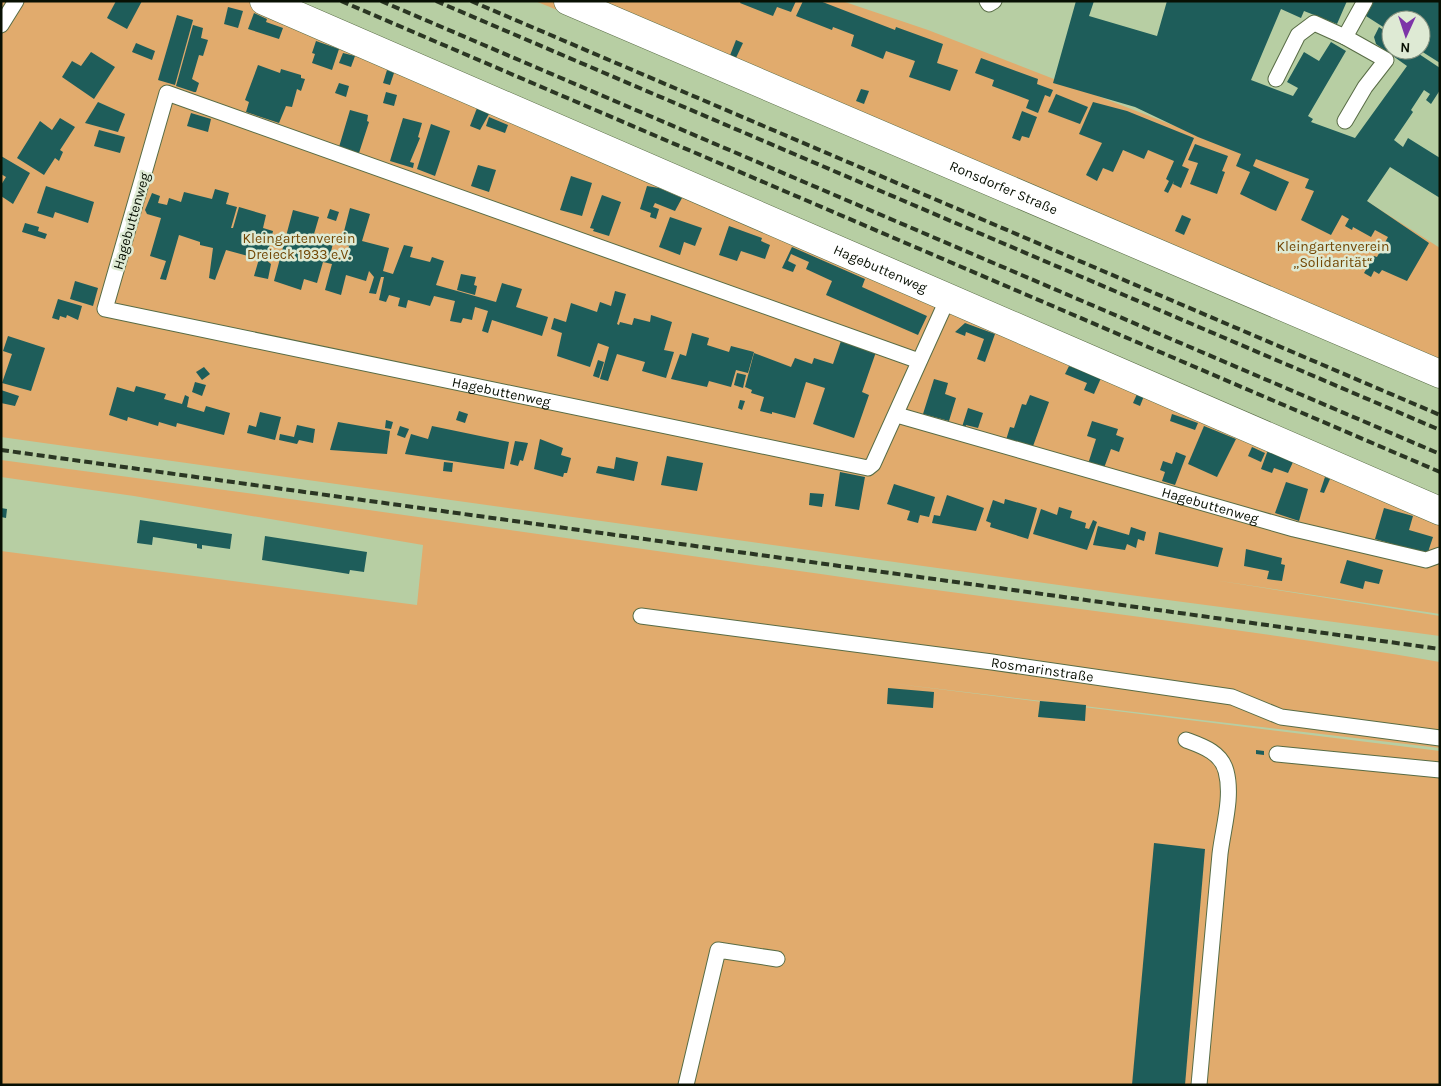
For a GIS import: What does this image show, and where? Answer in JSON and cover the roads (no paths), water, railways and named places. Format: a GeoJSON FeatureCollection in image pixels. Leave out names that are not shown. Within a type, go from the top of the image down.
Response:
{"type":"FeatureCollection","features":[{"type":"Feature","properties":{"kind":"street","name":"Hagebuttenweg"},"geometry":{"type":"LineString","coordinates":[[264,1],[1440,510]]}},
{"type":"Feature","properties":{"kind":"street","name":"Ronsdorfer Straße"},"geometry":{"type":"LineString","coordinates":[[568,1],[1440,374]]}},
{"type":"Feature","properties":{"kind":"lane"},"geometry":{"type":"LineString","coordinates":[[1,25],[16,1]]}},
{"type":"Feature","properties":{"kind":"lane"},"geometry":{"type":"LineString","coordinates":[[987,1],[989,4],[994,1]]}},
{"type":"Feature","properties":{"kind":"lane"},"geometry":{"type":"LineString","coordinates":[[1344,37],[1365,1]]}},
{"type":"Feature","properties":{"kind":"lane"},"geometry":{"type":"LineString","coordinates":[[1276,79],[1298,35],[1314,23],[1386,60],[1365,87],[1345,121]]}},
{"type":"Feature","properties":{"kind":"lane","name":"Hagebuttenweg"},"geometry":{"type":"LineString","coordinates":[[919,361],[167,93],[106,309],[868,468],[873,464],[897,415],[948,298]]}},
{"type":"Feature","properties":{"kind":"lane","name":"Hagebuttenweg"},"geometry":{"type":"LineString","coordinates":[[897,415],[1294,529],[1426,560],[1440,555]]}},
{"type":"Feature","properties":{"kind":"lane","name":"Rosmarinstraße"},"geometry":{"type":"LineString","coordinates":[[641,616],[982,661],[1232,697],[1281,717],[1440,738]]}},
{"type":"Feature","properties":{"kind":"lane"},"geometry":{"type":"LineString","coordinates":[[1186,740],[1205,747],[1221,760],[1226,771],[1228,794],[1221,842],[1199,1085]]}},
{"type":"Feature","properties":{"kind":"lane"},"geometry":{"type":"LineString","coordinates":[[1277,754],[1440,770]]}},
{"type":"Feature","properties":{"kind":"lane"},"geometry":{"type":"LineString","coordinates":[[686,1085],[718,950],[777,959]]}},
{"type":"Feature","properties":{"kind":"railway"},"geometry":{"type":"LineString","coordinates":[[341,1],[1440,472]]}},
{"type":"Feature","properties":{"kind":"railway"},"geometry":{"type":"LineString","coordinates":[[381,1],[1440,454]]}},
{"type":"Feature","properties":{"kind":"railway"},"geometry":{"type":"LineString","coordinates":[[436,1],[1440,430]]}},
{"type":"Feature","properties":{"kind":"railway"},"geometry":{"type":"LineString","coordinates":[[471,1],[1440,415]]}},
{"type":"Feature","properties":{"kind":"railway"},"geometry":{"type":"LineString","coordinates":[[1,450],[1440,649]]}},
{"type":"Feature","properties":{"kind":"park label","name":"Kleingartenverein Dreieck 1933 e.V."},"geometry":{"type":"Point","coordinates":[299,246]}},
{"type":"Feature","properties":{"kind":"park label","name":"Kleingartenverein „Solidarität“"},"geometry":{"type":"Point","coordinates":[1333,254]}}]}
